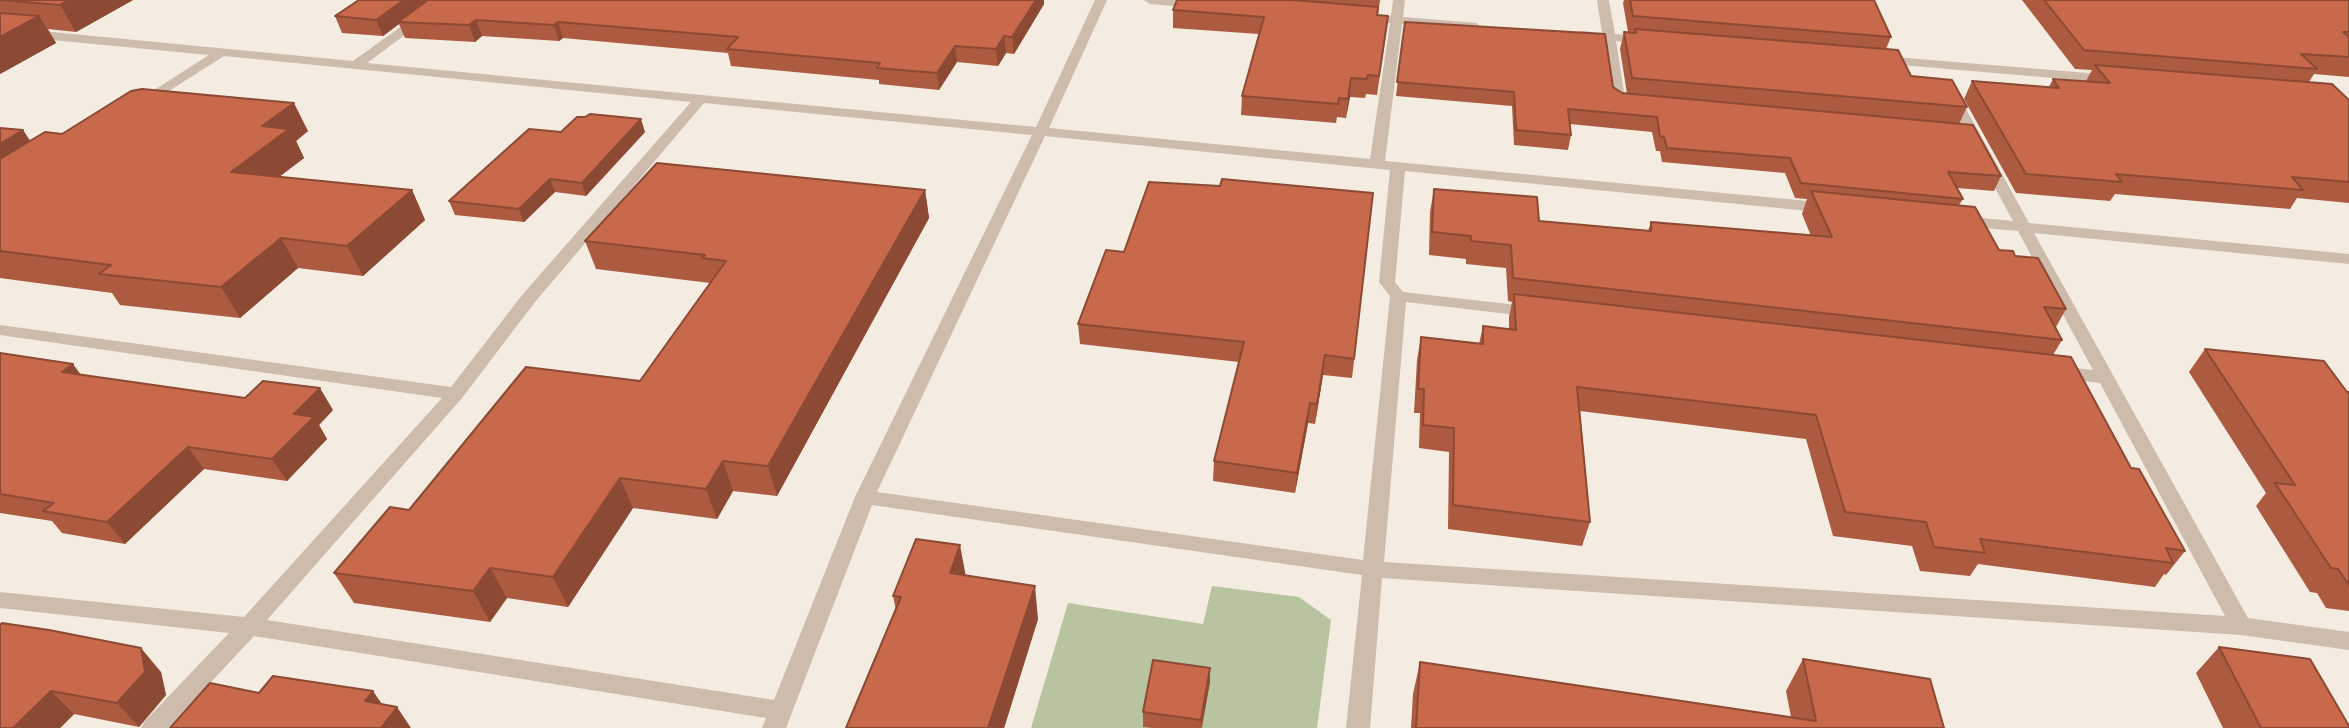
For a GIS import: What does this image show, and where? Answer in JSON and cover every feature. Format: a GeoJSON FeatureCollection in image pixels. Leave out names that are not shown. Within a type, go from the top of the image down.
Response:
{"type":"FeatureCollection","features":[{"type":"Feature","properties":{"kind":"street"},"geometry":{"type":"LineString","coordinates":[[356,65],[446,0]]}},
{"type":"Feature","properties":{"kind":"street"},"geometry":{"type":"LineString","coordinates":[[0,600],[249,626],[777,720],[865,497],[1101,0]]}},
{"type":"Feature","properties":{"kind":"street"},"geometry":{"type":"LineString","coordinates":[[1150,0],[1218,6]]}},
{"type":"Feature","properties":{"kind":"street"},"geometry":{"type":"LineString","coordinates":[[1377,164],[1399,0]]}},
{"type":"Feature","properties":{"kind":"street"},"geometry":{"type":"LineString","coordinates":[[1604,0],[1619,101],[1646,104]]}},
{"type":"Feature","properties":{"kind":"street"},"geometry":{"type":"LineString","coordinates":[[1355,17],[1489,28]]}},
{"type":"Feature","properties":{"kind":"street"},"geometry":{"type":"LineString","coordinates":[[0,32],[1843,209]]}},
{"type":"Feature","properties":{"kind":"street"},"geometry":{"type":"LineString","coordinates":[[1569,34],[1663,42]]}},
{"type":"Feature","properties":{"kind":"street"},"geometry":{"type":"LineString","coordinates":[[128,113],[221,52]]}},
{"type":"Feature","properties":{"kind":"street"},"geometry":{"type":"LineString","coordinates":[[1867,59],[2130,80]]}},
{"type":"Feature","properties":{"kind":"street"},"geometry":{"type":"LineString","coordinates":[[1935,64],[1966,133],[2024,227],[2241,626]]}},
{"type":"Feature","properties":{"kind":"street"},"geometry":{"type":"LineString","coordinates":[[153,728],[249,626],[456,394],[529,298],[701,98]]}},
{"type":"Feature","properties":{"kind":"street"},"geometry":{"type":"LineString","coordinates":[[1359,728],[1398,296],[1387,282],[1398,166]]}},
{"type":"Feature","properties":{"kind":"street"},"geometry":{"type":"LineString","coordinates":[[1941,219],[2349,259]]}},
{"type":"Feature","properties":{"kind":"street"},"geometry":{"type":"LineString","coordinates":[[1398,296],[1551,314]]}},
{"type":"Feature","properties":{"kind":"street"},"geometry":{"type":"LineString","coordinates":[[0,330],[456,394]]}},
{"type":"Feature","properties":{"kind":"street"},"geometry":{"type":"LineString","coordinates":[[2037,370],[2107,378]]}},
{"type":"Feature","properties":{"kind":"street"},"geometry":{"type":"LineString","coordinates":[[865,497],[1373,569],[2241,626],[2349,641]]}},
{"type":"Feature","properties":{"kind":"green space"},"geometry":{"type":"Polygon","coordinates":[[[1212,586],[1299,597],[1331,620],[1317,728],[1031,728],[1068,603],[1203,624],[1212,586]]]}},
{"type":"Feature","properties":{"kind":"building"},"geometry":{"type":"Polygon","coordinates":[[[0,0],[70,0],[60,5],[0,0]]]}},
{"type":"Feature","properties":{"kind":"building"},"geometry":{"type":"Polygon","coordinates":[[[359,0],[404,0],[376,20],[335,16],[359,0]]]}},
{"type":"Feature","properties":{"kind":"building"},"geometry":{"type":"Polygon","coordinates":[[[428,0],[1036,0],[1012,37],[1004,36],[996,49],[955,46],[937,73],[877,68],[880,63],[727,49],[738,37],[558,22],[554,25],[476,20],[469,25],[398,22],[428,0]]]}},
{"type":"Feature","properties":{"kind":"building"},"geometry":{"type":"Polygon","coordinates":[[[1177,0],[1293,0],[1378,7],[1377,15],[1388,16],[1379,76],[1368,75],[1367,79],[1351,78],[1348,99],[1339,98],[1338,104],[1242,96],[1264,17],[1173,10],[1177,0]]]}},
{"type":"Feature","properties":{"kind":"building"},"geometry":{"type":"Polygon","coordinates":[[[1630,0],[1874,0],[1891,37],[1633,16],[1630,0]]]}},
{"type":"Feature","properties":{"kind":"building"},"geometry":{"type":"Polygon","coordinates":[[[2044,0],[2349,0],[2349,32],[2343,32],[2349,37],[2349,57],[2301,54],[2317,69],[2084,50],[2044,0]]]}},
{"type":"Feature","properties":{"kind":"building"},"geometry":{"type":"Polygon","coordinates":[[[0,13],[39,16],[0,37],[0,13]]]}},
{"type":"Feature","properties":{"kind":"building"},"geometry":{"type":"Polygon","coordinates":[[[1405,22],[1605,34],[1613,87],[1622,93],[1973,125],[2001,176],[1948,172],[1963,199],[1801,183],[1790,158],[1667,148],[1664,137],[1660,136],[1657,117],[1568,109],[1571,135],[1516,130],[1514,92],[1397,82],[1405,22]]]}},
{"type":"Feature","properties":{"kind":"building"},"geometry":{"type":"Polygon","coordinates":[[[1635,29],[1898,50],[1911,76],[1952,80],[1967,107],[1632,78],[1624,32],[1636,33],[1635,29]]]}},
{"type":"Feature","properties":{"kind":"building"},"geometry":{"type":"Polygon","coordinates":[[[2095,65],[2332,84],[2349,100],[2349,182],[2292,177],[2303,190],[2116,174],[2122,182],[2026,174],[1972,81],[2059,88],[2053,79],[2110,83],[2095,65]]]}},
{"type":"Feature","properties":{"kind":"building"},"geometry":{"type":"Polygon","coordinates":[[[142,89],[294,103],[262,126],[289,129],[231,172],[412,190],[347,246],[281,238],[221,287],[99,274],[111,265],[0,251],[0,159],[45,132],[62,134],[131,91],[142,89]]]}},
{"type":"Feature","properties":{"kind":"building"},"geometry":{"type":"Polygon","coordinates":[[[590,114],[641,119],[582,183],[550,179],[519,209],[449,201],[529,129],[561,132],[577,117],[590,114]]]}},
{"type":"Feature","properties":{"kind":"building"},"geometry":{"type":"Polygon","coordinates":[[[0,128],[23,130],[0,144],[0,128]]]}},
{"type":"Feature","properties":{"kind":"building"},"geometry":{"type":"Polygon","coordinates":[[[657,163],[925,190],[768,466],[723,461],[706,489],[620,478],[553,577],[490,568],[473,591],[334,573],[390,507],[409,510],[526,367],[640,381],[726,261],[702,258],[705,255],[585,241],[657,163]]]}},
{"type":"Feature","properties":{"kind":"building"},"geometry":{"type":"Polygon","coordinates":[[[1222,179],[1373,193],[1354,359],[1325,355],[1317,404],[1310,403],[1297,473],[1214,461],[1244,342],[1078,324],[1106,250],[1124,252],[1149,182],[1220,186],[1222,179]]]}},
{"type":"Feature","properties":{"kind":"building"},"geometry":{"type":"Polygon","coordinates":[[[1434,189],[1537,197],[1539,221],[1651,231],[1651,222],[1832,237],[1811,191],[1975,207],[1999,250],[2013,251],[2015,256],[2038,258],[2066,309],[2044,307],[2062,340],[1513,278],[1511,245],[1471,241],[1471,236],[1432,232],[1434,189]]]}},
{"type":"Feature","properties":{"kind":"building"},"geometry":{"type":"Polygon","coordinates":[[[1514,294],[2071,357],[2131,468],[2139,469],[2185,551],[2166,548],[2173,563],[1980,539],[1985,553],[1934,547],[1926,522],[1845,512],[1816,415],[1577,387],[1590,522],[1453,505],[1454,428],[1423,425],[1424,389],[1418,389],[1421,337],[1483,344],[1483,326],[1516,330],[1514,294]]]}},
{"type":"Feature","properties":{"kind":"building"},"geometry":{"type":"Polygon","coordinates":[[[2205,349],[2324,361],[2349,392],[2349,585],[2338,569],[2331,568],[2275,483],[2295,485],[2205,349]]]}},
{"type":"Feature","properties":{"kind":"building"},"geometry":{"type":"Polygon","coordinates":[[[0,353],[73,364],[62,372],[245,398],[263,381],[320,388],[294,414],[314,417],[272,459],[188,447],[107,522],[43,511],[54,503],[0,494],[0,353]]]}},
{"type":"Feature","properties":{"kind":"building"},"geometry":{"type":"Polygon","coordinates":[[[916,539],[960,545],[950,573],[1035,586],[988,728],[846,728],[901,597],[893,596],[916,539]]]}},
{"type":"Feature","properties":{"kind":"building"},"geometry":{"type":"Polygon","coordinates":[[[2,623],[141,648],[145,672],[117,703],[51,691],[13,728],[0,728],[2,623]]]}},
{"type":"Feature","properties":{"kind":"building"},"geometry":{"type":"Polygon","coordinates":[[[2219,647],[2310,659],[2349,728],[2261,728],[2219,647]]]}},
{"type":"Feature","properties":{"kind":"building"},"geometry":{"type":"Polygon","coordinates":[[[1803,659],[1930,679],[1944,728],[1416,728],[1420,662],[1816,721],[1803,659]]]}},
{"type":"Feature","properties":{"kind":"building"},"geometry":{"type":"Polygon","coordinates":[[[1153,660],[1210,668],[1201,720],[1143,712],[1153,660]]]}},
{"type":"Feature","properties":{"kind":"building"},"geometry":{"type":"Polygon","coordinates":[[[273,676],[373,691],[365,701],[397,707],[381,728],[170,728],[210,683],[259,693],[273,676]]]}}]}
